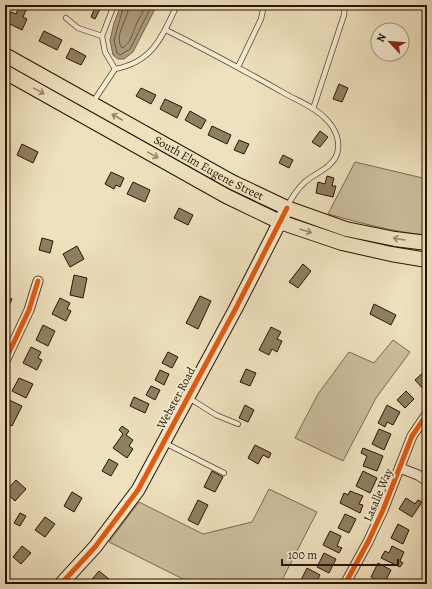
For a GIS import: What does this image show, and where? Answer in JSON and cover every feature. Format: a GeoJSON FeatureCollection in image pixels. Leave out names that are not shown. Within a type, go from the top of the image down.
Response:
{"type":"FeatureCollection","features":[{"type":"Feature","properties":{"kind":"main road","name":"South Elm Eugene Street"},"geometry":{"type":"LineString","coordinates":[[5,55],[232,182],[287,208],[346,229],[395,239],[427,243]]}},
{"type":"Feature","properties":{"kind":"main road","name":"South Elm Eugene Street"},"geometry":{"type":"LineString","coordinates":[[5,72],[226,196],[280,222],[342,243],[427,260]]}},
{"type":"Feature","properties":{"kind":"street","name":"Webster Road"},"geometry":{"type":"LineString","coordinates":[[61,584],[95,547],[134,496],[236,308],[287,208]]}},
{"type":"Feature","properties":{"kind":"street"},"geometry":{"type":"LineString","coordinates":[[5,361],[29,310],[38,281]]}},
{"type":"Feature","properties":{"kind":"street","name":"Lasalle Way"},"geometry":{"type":"LineString","coordinates":[[345,584],[371,536],[383,510],[412,436],[427,414]]}},
{"type":"Feature","properties":{"kind":"street"},"geometry":{"type":"LineString","coordinates":[[400,468],[418,475],[427,482]]}},
{"type":"Feature","properties":{"kind":"lane"},"geometry":{"type":"LineString","coordinates":[[114,5],[102,36],[105,52],[115,69]]}},
{"type":"Feature","properties":{"kind":"lane"},"geometry":{"type":"LineString","coordinates":[[85,116],[115,69],[131,65],[146,56],[157,44],[166,30],[177,5]]}},
{"type":"Feature","properties":{"kind":"lane"},"geometry":{"type":"LineString","coordinates":[[238,67],[261,19],[264,5]]}},
{"type":"Feature","properties":{"kind":"lane"},"geometry":{"type":"LineString","coordinates":[[313,109],[346,5]]}},
{"type":"Feature","properties":{"kind":"lane"},"geometry":{"type":"LineString","coordinates":[[66,18],[78,28],[102,36]]}},
{"type":"Feature","properties":{"kind":"lane"},"geometry":{"type":"LineString","coordinates":[[166,30],[238,67],[313,109],[325,118],[336,133],[338,144],[337,155],[328,166],[314,174],[303,183],[287,208]]}},
{"type":"Feature","properties":{"kind":"lane"},"geometry":{"type":"LineString","coordinates":[[188,398],[216,415],[238,424]]}},
{"type":"Feature","properties":{"kind":"lane"},"geometry":{"type":"LineString","coordinates":[[164,442],[224,473]]}},
{"type":"Feature","properties":{"kind":"shaded area"},"geometry":{"type":"Polygon","coordinates":[[[355,162],[427,179],[427,235],[414,234],[365,224],[328,214],[355,162]]]}},
{"type":"Feature","properties":{"kind":"shaded area"},"geometry":{"type":"Polygon","coordinates":[[[393,340],[410,352],[376,398],[343,461],[295,438],[318,394],[349,352],[374,363],[393,340]]]}},
{"type":"Feature","properties":{"kind":"shaded area"},"geometry":{"type":"Polygon","coordinates":[[[269,489],[317,512],[280,584],[193,584],[109,542],[139,502],[203,534],[252,522],[269,489]]]}},
{"type":"Feature","properties":{"kind":"water"},"geometry":{"type":"Polygon","coordinates":[[[121,5],[157,5],[133,52],[124,59],[118,59],[113,55],[110,40],[114,23],[121,5]]]}},
{"type":"Feature","properties":{"kind":"building"},"geometry":{"type":"Polygon","coordinates":[[[20,5],[27,8],[23,17],[27,19],[22,30],[6,22],[11,12],[16,14],[20,5]]]}},
{"type":"Feature","properties":{"kind":"building"},"geometry":{"type":"Polygon","coordinates":[[[96,5],[102,5],[95,19],[91,17],[96,5]]]}},
{"type":"Feature","properties":{"kind":"building"},"geometry":{"type":"Polygon","coordinates":[[[44,31],[62,40],[57,50],[39,41],[44,31]]]}},
{"type":"Feature","properties":{"kind":"building"},"geometry":{"type":"Polygon","coordinates":[[[71,48],[86,56],[81,65],[66,58],[71,48]]]}},
{"type":"Feature","properties":{"kind":"building"},"geometry":{"type":"Polygon","coordinates":[[[339,84],[348,88],[342,102],[333,99],[339,84]]]}},
{"type":"Feature","properties":{"kind":"building"},"geometry":{"type":"Polygon","coordinates":[[[141,88],[156,95],[151,104],[136,96],[141,88]]]}},
{"type":"Feature","properties":{"kind":"building"},"geometry":{"type":"Polygon","coordinates":[[[165,99],[182,107],[177,118],[160,109],[165,99]]]}},
{"type":"Feature","properties":{"kind":"building"},"geometry":{"type":"Polygon","coordinates":[[[190,111],[206,120],[201,129],[185,120],[190,111]]]}},
{"type":"Feature","properties":{"kind":"building"},"geometry":{"type":"Polygon","coordinates":[[[212,126],[231,135],[227,144],[208,135],[212,126]]]}},
{"type":"Feature","properties":{"kind":"building"},"geometry":{"type":"Polygon","coordinates":[[[320,131],[328,137],[320,147],[312,142],[320,131]]]}},
{"type":"Feature","properties":{"kind":"building"},"geometry":{"type":"Polygon","coordinates":[[[239,140],[249,144],[244,154],[234,150],[239,140]]]}},
{"type":"Feature","properties":{"kind":"building"},"geometry":{"type":"Polygon","coordinates":[[[22,144],[38,152],[33,163],[17,155],[22,144]]]}},
{"type":"Feature","properties":{"kind":"building"},"geometry":{"type":"Polygon","coordinates":[[[283,155],[293,160],[289,168],[279,163],[283,155]]]}},
{"type":"Feature","properties":{"kind":"building"},"geometry":{"type":"Polygon","coordinates":[[[111,172],[124,178],[120,187],[116,185],[114,189],[105,184],[111,172]]]}},
{"type":"Feature","properties":{"kind":"building"},"geometry":{"type":"Polygon","coordinates":[[[327,176],[334,178],[332,186],[336,186],[333,197],[316,193],[318,182],[325,184],[327,176]]]}},
{"type":"Feature","properties":{"kind":"building"},"geometry":{"type":"Polygon","coordinates":[[[133,182],[150,190],[145,202],[127,194],[133,182]]]}},
{"type":"Feature","properties":{"kind":"building"},"geometry":{"type":"Polygon","coordinates":[[[179,208],[193,215],[188,225],[174,218],[179,208]]]}},
{"type":"Feature","properties":{"kind":"building"},"geometry":{"type":"Polygon","coordinates":[[[42,238],[53,241],[50,253],[39,250],[42,238]]]}},
{"type":"Feature","properties":{"kind":"building"},"geometry":{"type":"Polygon","coordinates":[[[77,246],[84,259],[70,267],[63,254],[77,246]]]}},
{"type":"Feature","properties":{"kind":"building"},"geometry":{"type":"Polygon","coordinates":[[[303,264],[311,271],[298,288],[289,282],[303,264]]]}},
{"type":"Feature","properties":{"kind":"building"},"geometry":{"type":"Polygon","coordinates":[[[74,275],[87,278],[83,298],[70,295],[74,275]]]}},
{"type":"Feature","properties":{"kind":"building"},"geometry":{"type":"Polygon","coordinates":[[[5,296],[12,299],[5,314],[5,296]]]}},
{"type":"Feature","properties":{"kind":"building"},"geometry":{"type":"Polygon","coordinates":[[[200,296],[211,301],[198,329],[186,323],[200,296]]]}},
{"type":"Feature","properties":{"kind":"building"},"geometry":{"type":"Polygon","coordinates":[[[60,298],[70,303],[67,309],[71,311],[66,321],[52,314],[60,298]]]}},
{"type":"Feature","properties":{"kind":"building"},"geometry":{"type":"Polygon","coordinates":[[[374,304],[396,315],[391,325],[370,314],[374,304]]]}},
{"type":"Feature","properties":{"kind":"building"},"geometry":{"type":"Polygon","coordinates":[[[43,325],[55,331],[48,346],[36,340],[43,325]]]}},
{"type":"Feature","properties":{"kind":"building"},"geometry":{"type":"Polygon","coordinates":[[[271,327],[281,332],[277,339],[282,341],[277,352],[272,349],[269,355],[259,350],[271,327]]]}},
{"type":"Feature","properties":{"kind":"building"},"geometry":{"type":"Polygon","coordinates":[[[31,347],[41,352],[38,358],[42,360],[37,370],[23,363],[31,347]]]}},
{"type":"Feature","properties":{"kind":"building"},"geometry":{"type":"Polygon","coordinates":[[[168,352],[178,357],[172,368],[162,363],[168,352]]]}},
{"type":"Feature","properties":{"kind":"building"},"geometry":{"type":"Polygon","coordinates":[[[246,369],[256,373],[250,386],[240,382],[246,369]]]}},
{"type":"Feature","properties":{"kind":"building"},"geometry":{"type":"Polygon","coordinates":[[[427,369],[427,387],[424,390],[415,380],[427,369]]]}},
{"type":"Feature","properties":{"kind":"building"},"geometry":{"type":"Polygon","coordinates":[[[160,370],[169,374],[164,385],[155,380],[160,370]]]}},
{"type":"Feature","properties":{"kind":"building"},"geometry":{"type":"Polygon","coordinates":[[[19,378],[33,384],[26,398],[12,391],[19,378]]]}},
{"type":"Feature","properties":{"kind":"building"},"geometry":{"type":"Polygon","coordinates":[[[151,386],[160,390],[155,400],[146,395],[151,386]]]}},
{"type":"Feature","properties":{"kind":"building"},"geometry":{"type":"Polygon","coordinates":[[[406,391],[414,399],[405,408],[397,400],[406,391]]]}},
{"type":"Feature","properties":{"kind":"building"},"geometry":{"type":"Polygon","coordinates":[[[134,397],[149,404],[145,413],[130,406],[134,397]]]}},
{"type":"Feature","properties":{"kind":"building"},"geometry":{"type":"Polygon","coordinates":[[[9,400],[22,406],[12,426],[5,423],[5,409],[9,400]]]}},
{"type":"Feature","properties":{"kind":"building"},"geometry":{"type":"Polygon","coordinates":[[[245,405],[254,410],[248,422],[239,418],[245,405]]]}},
{"type":"Feature","properties":{"kind":"building"},"geometry":{"type":"Polygon","coordinates":[[[387,405],[400,412],[393,425],[387,422],[385,427],[378,423],[387,405]]]}},
{"type":"Feature","properties":{"kind":"building"},"geometry":{"type":"Polygon","coordinates":[[[122,426],[129,431],[126,435],[133,440],[129,446],[133,449],[127,458],[113,448],[123,434],[119,430],[122,426]]]}},
{"type":"Feature","properties":{"kind":"building"},"geometry":{"type":"Polygon","coordinates":[[[379,429],[391,434],[384,450],[372,444],[379,429]]]}},
{"type":"Feature","properties":{"kind":"building"},"geometry":{"type":"Polygon","coordinates":[[[255,445],[271,453],[269,458],[263,455],[258,464],[248,458],[255,445]]]}},
{"type":"Feature","properties":{"kind":"building"},"geometry":{"type":"Polygon","coordinates":[[[363,448],[383,456],[377,471],[363,466],[367,456],[361,453],[363,448]]]}},
{"type":"Feature","properties":{"kind":"building"},"geometry":{"type":"Polygon","coordinates":[[[109,459],[118,464],[111,476],[102,471],[109,459]]]}},
{"type":"Feature","properties":{"kind":"building"},"geometry":{"type":"Polygon","coordinates":[[[212,471],[223,477],[215,492],[204,487],[212,471]]]}},
{"type":"Feature","properties":{"kind":"building"},"geometry":{"type":"Polygon","coordinates":[[[363,471],[377,478],[370,493],[356,486],[363,471]]]}},
{"type":"Feature","properties":{"kind":"building"},"geometry":{"type":"Polygon","coordinates":[[[16,480],[26,489],[15,501],[5,492],[16,480]]]}},
{"type":"Feature","properties":{"kind":"building"},"geometry":{"type":"Polygon","coordinates":[[[350,491],[363,496],[359,504],[363,505],[360,513],[340,503],[344,493],[348,495],[350,491]]]}},
{"type":"Feature","properties":{"kind":"building"},"geometry":{"type":"Polygon","coordinates":[[[72,492],[82,498],[74,512],[64,506],[72,492]]]}},
{"type":"Feature","properties":{"kind":"building"},"geometry":{"type":"Polygon","coordinates":[[[406,498],[415,504],[418,500],[422,502],[412,517],[399,509],[406,498]]]}},
{"type":"Feature","properties":{"kind":"building"},"geometry":{"type":"Polygon","coordinates":[[[198,500],[208,505],[198,525],[188,520],[198,500]]]}},
{"type":"Feature","properties":{"kind":"building"},"geometry":{"type":"Polygon","coordinates":[[[20,513],[26,516],[20,526],[14,523],[20,513]]]}},
{"type":"Feature","properties":{"kind":"building"},"geometry":{"type":"Polygon","coordinates":[[[345,514],[356,519],[349,533],[338,528],[345,514]]]}},
{"type":"Feature","properties":{"kind":"building"},"geometry":{"type":"Polygon","coordinates":[[[45,517],[55,524],[45,537],[35,530],[45,517]]]}},
{"type":"Feature","properties":{"kind":"building"},"geometry":{"type":"Polygon","coordinates":[[[398,524],[409,530],[403,544],[391,538],[398,524]]]}},
{"type":"Feature","properties":{"kind":"building"},"geometry":{"type":"Polygon","coordinates":[[[330,531],[341,536],[337,546],[342,548],[339,553],[323,545],[330,531]]]}},
{"type":"Feature","properties":{"kind":"building"},"geometry":{"type":"Polygon","coordinates":[[[22,546],[31,553],[21,564],[13,557],[22,546]]]}},
{"type":"Feature","properties":{"kind":"building"},"geometry":{"type":"Polygon","coordinates":[[[392,546],[404,552],[400,561],[403,563],[400,567],[381,558],[385,551],[389,553],[392,546]]]}},
{"type":"Feature","properties":{"kind":"building"},"geometry":{"type":"Polygon","coordinates":[[[324,553],[336,559],[329,573],[317,567],[324,553]]]}},
{"type":"Feature","properties":{"kind":"building"},"geometry":{"type":"Polygon","coordinates":[[[378,563],[391,570],[386,580],[391,582],[390,584],[385,584],[371,577],[378,563]]]}},
{"type":"Feature","properties":{"kind":"building"},"geometry":{"type":"Polygon","coordinates":[[[307,568],[320,575],[317,581],[322,584],[299,584],[307,568]]]}},
{"type":"Feature","properties":{"kind":"building"},"geometry":{"type":"Polygon","coordinates":[[[99,571],[115,584],[88,584],[99,571]]]}},
{"type":"Feature","properties":{"kind":"cycle path"},"geometry":{"type":"LineString","coordinates":[[61,584],[95,547],[138,490],[236,308],[287,208]]}},
{"type":"Feature","properties":{"kind":"cycle path"},"geometry":{"type":"LineString","coordinates":[[5,361],[29,310],[38,281]]}},
{"type":"Feature","properties":{"kind":"cycle path"},"geometry":{"type":"LineString","coordinates":[[345,584],[368,542],[383,510],[412,436],[427,414]]}}]}
